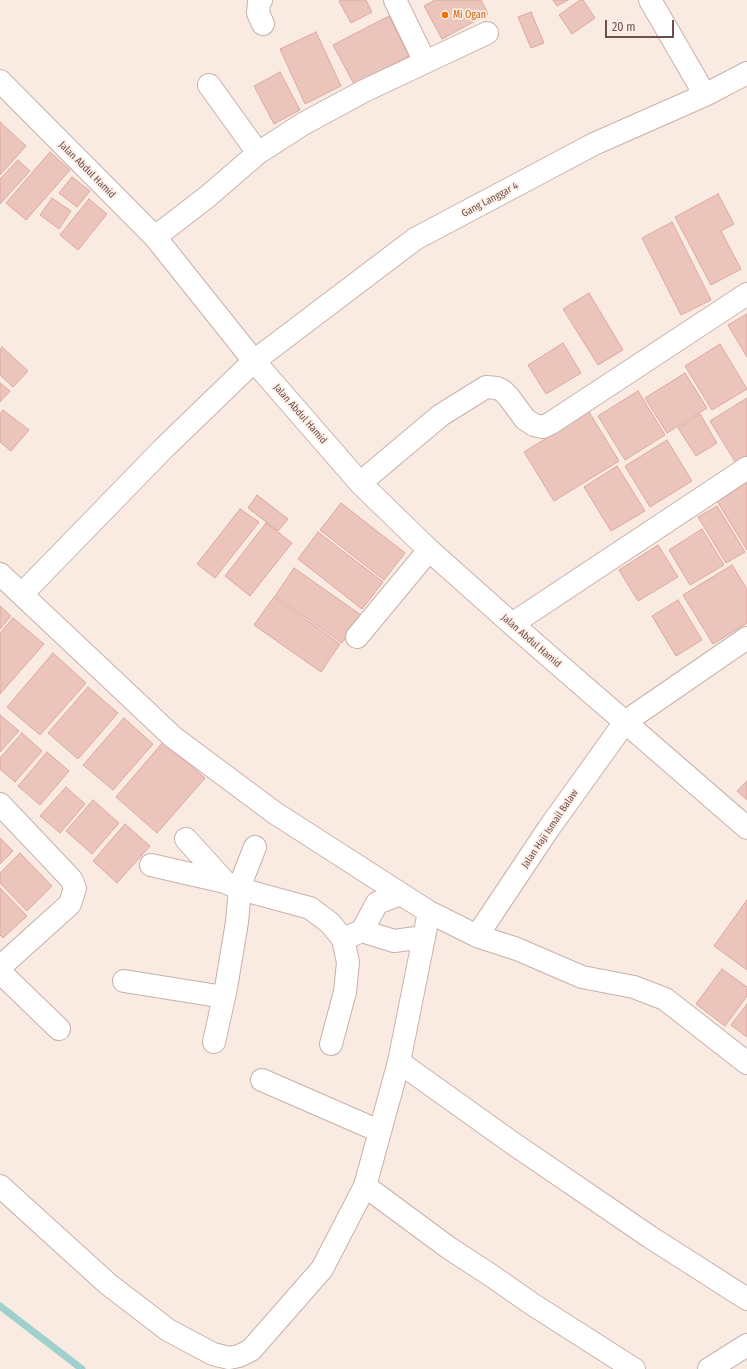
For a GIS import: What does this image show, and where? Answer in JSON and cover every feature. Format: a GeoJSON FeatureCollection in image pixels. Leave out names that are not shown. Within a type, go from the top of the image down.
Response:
{"type":"FeatureCollection","features":[{"type":"Feature","properties":{"kind":"street"},"geometry":{"type":"LineString","coordinates":[[261,0],[259,2],[258,13],[263,24]]}},
{"type":"Feature","properties":{"kind":"street"},"geometry":{"type":"LineString","coordinates":[[395,0],[425,62]]}},
{"type":"Feature","properties":{"kind":"street"},"geometry":{"type":"LineString","coordinates":[[650,0],[705,95]]}},
{"type":"Feature","properties":{"kind":"street"},"geometry":{"type":"LineString","coordinates":[[155,237],[258,153],[303,124],[364,91],[487,33]]}},
{"type":"Feature","properties":{"kind":"street","name":"Gang Langgar 4"},"geometry":{"type":"LineString","coordinates":[[22,594],[164,448],[254,361],[415,239],[594,144],[705,95],[747,73]]}},
{"type":"Feature","properties":{"kind":"street","name":"Jalan Abdul Hamid"},"geometry":{"type":"LineString","coordinates":[[0,81],[155,237],[254,361],[360,483],[429,550],[625,722]]}},
{"type":"Feature","properties":{"kind":"street"},"geometry":{"type":"LineString","coordinates":[[209,85],[258,153]]}},
{"type":"Feature","properties":{"kind":"street"},"geometry":{"type":"LineString","coordinates":[[360,483],[441,415],[486,387],[497,388],[503,391],[525,419],[534,426],[543,427],[747,294]]}},
{"type":"Feature","properties":{"kind":"street"},"geometry":{"type":"LineString","coordinates":[[512,624],[747,468]]}},
{"type":"Feature","properties":{"kind":"street"},"geometry":{"type":"LineString","coordinates":[[358,637],[429,550]]}},
{"type":"Feature","properties":{"kind":"street"},"geometry":{"type":"LineString","coordinates":[[0,574],[173,737],[275,813],[429,912],[477,936],[517,949],[582,977],[634,987],[665,999],[747,1063]]}},
{"type":"Feature","properties":{"kind":"street","name":"Jalan Haji Ismail Balaw"},"geometry":{"type":"LineString","coordinates":[[477,936],[549,828],[625,722],[747,638]]}},
{"type":"Feature","properties":{"kind":"street"},"geometry":{"type":"LineString","coordinates":[[625,722],[747,828]]}},
{"type":"Feature","properties":{"kind":"street"},"geometry":{"type":"LineString","coordinates":[[0,804],[71,879],[75,888],[70,904],[0,967]]}},
{"type":"Feature","properties":{"kind":"street"},"geometry":{"type":"LineString","coordinates":[[186,838],[232,886],[237,922],[224,997],[214,1042]]}},
{"type":"Feature","properties":{"kind":"street"},"geometry":{"type":"LineString","coordinates":[[232,886],[244,875],[255,847]]}},
{"type":"Feature","properties":{"kind":"street"},"geometry":{"type":"LineString","coordinates":[[151,865],[310,908],[330,923],[353,935],[394,941],[424,938]]}},
{"type":"Feature","properties":{"kind":"street"},"geometry":{"type":"LineString","coordinates":[[331,1044],[345,992],[353,935],[377,903],[401,894]]}},
{"type":"Feature","properties":{"kind":"street"},"geometry":{"type":"LineString","coordinates":[[0,1186],[108,1284],[168,1330],[213,1354],[229,1358],[239,1356],[251,1350],[322,1269],[365,1186],[399,1062],[429,912]]}},
{"type":"Feature","properties":{"kind":"street"},"geometry":{"type":"LineString","coordinates":[[0,972],[59,1029]]}},
{"type":"Feature","properties":{"kind":"street"},"geometry":{"type":"LineString","coordinates":[[124,981],[224,997]]}},
{"type":"Feature","properties":{"kind":"street"},"geometry":{"type":"LineString","coordinates":[[399,1062],[511,1142],[650,1237],[747,1299]]}},
{"type":"Feature","properties":{"kind":"street"},"geometry":{"type":"LineString","coordinates":[[262,1080],[380,1131]]}},
{"type":"Feature","properties":{"kind":"street"},"geometry":{"type":"LineString","coordinates":[[365,1186],[450,1248],[532,1304],[634,1369]]}},
{"type":"Feature","properties":{"kind":"street"},"geometry":{"type":"LineString","coordinates":[[709,1369],[747,1345]]}},
{"type":"Feature","properties":{"kind":"building"},"geometry":{"type":"Polygon","coordinates":[[[366,0],[372,12],[351,23],[339,1],[366,0]]]}},
{"type":"Feature","properties":{"kind":"building"},"geometry":{"type":"Polygon","coordinates":[[[435,0],[481,0],[488,14],[442,39],[424,6],[435,0]]]}},
{"type":"Feature","properties":{"kind":"building"},"geometry":{"type":"Polygon","coordinates":[[[553,0],[568,0],[557,6],[553,0]]]}},
{"type":"Feature","properties":{"kind":"building"},"geometry":{"type":"Polygon","coordinates":[[[580,0],[583,0],[595,18],[572,34],[559,15],[580,0]]]}},
{"type":"Feature","properties":{"kind":"building"},"geometry":{"type":"Polygon","coordinates":[[[531,12],[544,43],[531,48],[518,17],[531,12]]]}},
{"type":"Feature","properties":{"kind":"building"},"geometry":{"type":"Polygon","coordinates":[[[389,16],[409,56],[354,84],[333,45],[389,16]]]}},
{"type":"Feature","properties":{"kind":"building"},"geometry":{"type":"Polygon","coordinates":[[[316,32],[341,86],[305,104],[280,49],[316,32]]]}},
{"type":"Feature","properties":{"kind":"building"},"geometry":{"type":"Polygon","coordinates":[[[280,72],[300,110],[274,124],[254,86],[280,72]]]}},
{"type":"Feature","properties":{"kind":"building"},"geometry":{"type":"Polygon","coordinates":[[[0,122],[26,146],[0,175],[0,122]]]}},
{"type":"Feature","properties":{"kind":"building"},"geometry":{"type":"Polygon","coordinates":[[[50,152],[70,170],[26,220],[6,203],[50,152]]]}},
{"type":"Feature","properties":{"kind":"building"},"geometry":{"type":"Polygon","coordinates":[[[18,160],[30,171],[0,204],[0,179],[18,160]]]}},
{"type":"Feature","properties":{"kind":"building"},"geometry":{"type":"Polygon","coordinates":[[[72,177],[90,191],[77,207],[59,193],[72,177]]]}},
{"type":"Feature","properties":{"kind":"building"},"geometry":{"type":"Polygon","coordinates":[[[718,194],[734,224],[721,231],[741,269],[711,285],[675,217],[718,194]]]}},
{"type":"Feature","properties":{"kind":"building"},"geometry":{"type":"Polygon","coordinates":[[[52,198],[71,211],[59,229],[40,215],[52,198]]]}},
{"type":"Feature","properties":{"kind":"building"},"geometry":{"type":"Polygon","coordinates":[[[89,199],[107,214],[78,250],[60,235],[89,199]]]}},
{"type":"Feature","properties":{"kind":"building"},"geometry":{"type":"Polygon","coordinates":[[[672,222],[711,300],[681,315],[642,238],[672,222]]]}},
{"type":"Feature","properties":{"kind":"building"},"geometry":{"type":"Polygon","coordinates":[[[589,293],[623,350],[598,365],[563,309],[589,293]]]}},
{"type":"Feature","properties":{"kind":"building"},"geometry":{"type":"Polygon","coordinates":[[[747,314],[747,357],[728,325],[747,314]]]}},
{"type":"Feature","properties":{"kind":"building"},"geometry":{"type":"Polygon","coordinates":[[[563,343],[581,373],[546,394],[528,365],[563,343]]]}},
{"type":"Feature","properties":{"kind":"building"},"geometry":{"type":"Polygon","coordinates":[[[720,344],[747,389],[712,410],[685,366],[720,344]]]}},
{"type":"Feature","properties":{"kind":"building"},"geometry":{"type":"Polygon","coordinates":[[[2,347],[28,371],[13,387],[0,375],[0,350],[2,347]]]}},
{"type":"Feature","properties":{"kind":"building"},"geometry":{"type":"Polygon","coordinates":[[[685,373],[707,408],[667,433],[645,398],[685,373]]]}},
{"type":"Feature","properties":{"kind":"building"},"geometry":{"type":"Polygon","coordinates":[[[0,383],[10,391],[0,402],[0,383]]]}},
{"type":"Feature","properties":{"kind":"building"},"geometry":{"type":"Polygon","coordinates":[[[638,391],[665,435],[625,460],[598,416],[638,391]]]}},
{"type":"Feature","properties":{"kind":"building"},"geometry":{"type":"Polygon","coordinates":[[[747,398],[747,456],[736,463],[710,421],[747,398]]]}},
{"type":"Feature","properties":{"kind":"building"},"geometry":{"type":"Polygon","coordinates":[[[3,410],[29,430],[11,451],[0,442],[0,414],[3,410]]]}},
{"type":"Feature","properties":{"kind":"building"},"geometry":{"type":"Polygon","coordinates":[[[589,412],[619,461],[554,501],[524,452],[589,412]]]}},
{"type":"Feature","properties":{"kind":"building"},"geometry":{"type":"Polygon","coordinates":[[[700,414],[717,443],[696,456],[678,428],[700,414]]]}},
{"type":"Feature","properties":{"kind":"building"},"geometry":{"type":"Polygon","coordinates":[[[667,440],[692,481],[650,507],[625,466],[667,440]]]}},
{"type":"Feature","properties":{"kind":"building"},"geometry":{"type":"Polygon","coordinates":[[[617,466],[645,511],[611,531],[584,487],[617,466]]]}},
{"type":"Feature","properties":{"kind":"building"},"geometry":{"type":"Polygon","coordinates":[[[747,482],[747,550],[717,501],[747,482]]]}},
{"type":"Feature","properties":{"kind":"building"},"geometry":{"type":"Polygon","coordinates":[[[257,495],[288,519],[278,531],[248,508],[257,495]]]}},
{"type":"Feature","properties":{"kind":"building"},"geometry":{"type":"Polygon","coordinates":[[[341,503],[405,553],[384,580],[320,530],[341,503]]]}},
{"type":"Feature","properties":{"kind":"building"},"geometry":{"type":"Polygon","coordinates":[[[717,506],[745,552],[726,563],[698,517],[717,506]]]}},
{"type":"Feature","properties":{"kind":"building"},"geometry":{"type":"Polygon","coordinates":[[[240,509],[259,522],[215,578],[197,564],[240,509]]]}},
{"type":"Feature","properties":{"kind":"building"},"geometry":{"type":"Polygon","coordinates":[[[266,523],[292,543],[250,596],[225,576],[266,523]]]}},
{"type":"Feature","properties":{"kind":"building"},"geometry":{"type":"Polygon","coordinates":[[[702,529],[724,565],[690,585],[669,550],[702,529]]]}},
{"type":"Feature","properties":{"kind":"building"},"geometry":{"type":"Polygon","coordinates":[[[318,532],[383,582],[362,609],[298,559],[318,532]]]}},
{"type":"Feature","properties":{"kind":"building"},"geometry":{"type":"Polygon","coordinates":[[[658,545],[678,577],[638,601],[619,570],[658,545]]]}},
{"type":"Feature","properties":{"kind":"building"},"geometry":{"type":"Polygon","coordinates":[[[732,565],[747,589],[747,623],[713,644],[683,595],[732,565]]]}},
{"type":"Feature","properties":{"kind":"building"},"geometry":{"type":"Polygon","coordinates":[[[294,568],[361,615],[342,643],[275,596],[294,568]]]}},
{"type":"Feature","properties":{"kind":"building"},"geometry":{"type":"Polygon","coordinates":[[[274,597],[340,644],[321,672],[254,625],[274,597]]]}},
{"type":"Feature","properties":{"kind":"building"},"geometry":{"type":"Polygon","coordinates":[[[678,600],[702,640],[676,656],[652,616],[678,600]]]}},
{"type":"Feature","properties":{"kind":"building"},"geometry":{"type":"Polygon","coordinates":[[[0,606],[11,616],[0,629],[0,606]]]}},
{"type":"Feature","properties":{"kind":"building"},"geometry":{"type":"Polygon","coordinates":[[[13,618],[44,644],[0,694],[0,633],[13,618]]]}},
{"type":"Feature","properties":{"kind":"building"},"geometry":{"type":"Polygon","coordinates":[[[53,653],[86,683],[40,735],[7,707],[53,653]]]}},
{"type":"Feature","properties":{"kind":"building"},"geometry":{"type":"Polygon","coordinates":[[[88,687],[118,713],[78,759],[48,733],[88,687]]]}},
{"type":"Feature","properties":{"kind":"building"},"geometry":{"type":"Polygon","coordinates":[[[0,715],[19,731],[0,752],[0,715]]]}},
{"type":"Feature","properties":{"kind":"building"},"geometry":{"type":"Polygon","coordinates":[[[124,718],[153,744],[113,790],[83,765],[124,718]]]}},
{"type":"Feature","properties":{"kind":"building"},"geometry":{"type":"Polygon","coordinates":[[[22,733],[42,751],[15,782],[0,769],[0,758],[22,733]]]}},
{"type":"Feature","properties":{"kind":"building"},"geometry":{"type":"Polygon","coordinates":[[[163,742],[205,778],[157,833],[116,797],[163,742]]]}},
{"type":"Feature","properties":{"kind":"building"},"geometry":{"type":"Polygon","coordinates":[[[47,752],[69,771],[40,805],[18,786],[47,752]]]}},
{"type":"Feature","properties":{"kind":"building"},"geometry":{"type":"Polygon","coordinates":[[[747,781],[747,800],[737,791],[747,781]]]}},
{"type":"Feature","properties":{"kind":"building"},"geometry":{"type":"Polygon","coordinates":[[[66,787],[85,804],[60,833],[40,816],[66,787]]]}},
{"type":"Feature","properties":{"kind":"building"},"geometry":{"type":"Polygon","coordinates":[[[93,800],[119,823],[92,854],[66,831],[93,800]]]}},
{"type":"Feature","properties":{"kind":"building"},"geometry":{"type":"Polygon","coordinates":[[[125,824],[150,846],[117,883],[93,861],[125,824]]]}},
{"type":"Feature","properties":{"kind":"building"},"geometry":{"type":"Polygon","coordinates":[[[0,838],[13,851],[0,864],[0,838]]]}},
{"type":"Feature","properties":{"kind":"building"},"geometry":{"type":"Polygon","coordinates":[[[20,853],[52,886],[27,911],[0,883],[0,873],[20,853]]]}},
{"type":"Feature","properties":{"kind":"building"},"geometry":{"type":"Polygon","coordinates":[[[0,888],[27,916],[3,938],[0,935],[0,888]]]}},
{"type":"Feature","properties":{"kind":"building"},"geometry":{"type":"Polygon","coordinates":[[[747,900],[747,970],[714,946],[747,900]]]}},
{"type":"Feature","properties":{"kind":"building"},"geometry":{"type":"Polygon","coordinates":[[[722,969],[747,987],[747,996],[725,1026],[696,1004],[722,969]]]}},
{"type":"Feature","properties":{"kind":"building"},"geometry":{"type":"Polygon","coordinates":[[[747,1004],[747,1037],[731,1025],[747,1004]]]}},
{"type":"Feature","properties":{"kind":"waterway"},"geometry":{"type":"LineString","coordinates":[[0,1306],[82,1369]]}},
{"type":"Feature","properties":{"kind":"place","name":"Mi Ogan"},"geometry":{"type":"Point","coordinates":[445,15]}}]}
